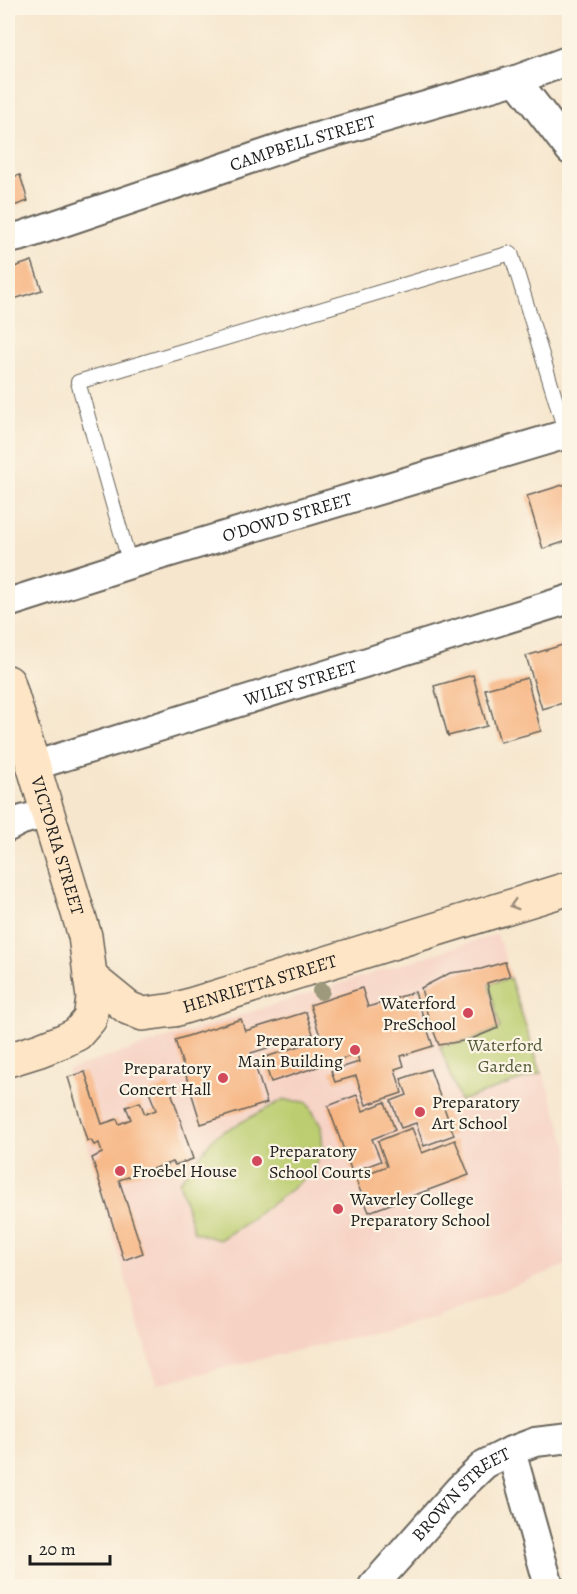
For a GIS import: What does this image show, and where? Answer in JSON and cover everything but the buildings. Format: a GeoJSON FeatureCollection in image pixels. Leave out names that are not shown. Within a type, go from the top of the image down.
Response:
{"type":"FeatureCollection","features":[{"type":"Feature","properties":{"kind":"street","name":"CAMPBELL STREET"},"geometry":{"type":"LineString","coordinates":[[8,239],[297,143],[516,80],[570,60]]}},
{"type":"Feature","properties":{"kind":"street"},"geometry":{"type":"LineString","coordinates":[[516,80],[570,150]]}},
{"type":"Feature","properties":{"kind":"street","name":"O'DOWD STREET"},"geometry":{"type":"LineString","coordinates":[[8,603],[130,564],[568,434]]}},
{"type":"Feature","properties":{"kind":"street","name":"WILEY STREET"},"geometry":{"type":"LineString","coordinates":[[33,766],[570,599]]}},
{"type":"Feature","properties":{"kind":"street","name":"VICTORIA STREET"},"geometry":{"type":"LineString","coordinates":[[8,682],[85,936],[90,977]]}},
{"type":"Feature","properties":{"kind":"street"},"geometry":{"type":"LineString","coordinates":[[8,827],[22,820],[48,813]]}},
{"type":"Feature","properties":{"kind":"street","name":"HENRIETTA STREET"},"geometry":{"type":"LineString","coordinates":[[90,977],[128,1008],[143,1014],[174,1010],[570,888]]}},
{"type":"Feature","properties":{"kind":"street"},"geometry":{"type":"LineString","coordinates":[[8,1060],[78,1034],[90,1019],[93,998],[90,977]]}},
{"type":"Feature","properties":{"kind":"street","name":"BROWN STREET"},"geometry":{"type":"LineString","coordinates":[[373,1587],[459,1489],[485,1464],[511,1450],[535,1442],[570,1438]]}},
{"type":"Feature","properties":{"kind":"street"},"geometry":{"type":"LineString","coordinates":[[511,1450],[549,1587]]}},
{"type":"Feature","properties":{"kind":"lane"},"geometry":{"type":"LineString","coordinates":[[130,564],[78,382],[511,253],[568,434]]}},
{"type":"Feature","properties":{"kind":"shaded area","name":"Waverley College Preparatory School"},"geometry":{"type":"Polygon","coordinates":[[[497,934],[569,1151],[569,1264],[433,1318],[157,1384],[67,1070],[497,934]]]}},
{"type":"Feature","properties":{"kind":"green space","name":"Waterford Garden"},"geometry":{"type":"Polygon","coordinates":[[[510,978],[541,1073],[460,1101],[440,1046],[470,1041],[500,1028],[489,984],[510,978]]]}},
{"type":"Feature","properties":{"kind":"green space","name":"Preparatory School Courts"},"geometry":{"type":"Polygon","coordinates":[[[283,1100],[307,1102],[321,1126],[323,1150],[312,1171],[293,1188],[219,1240],[194,1232],[179,1182],[215,1136],[283,1100]]]}},
{"type":"Feature","properties":{"kind":"place","name":"Waterford PreSchool"},"geometry":{"type":"Point","coordinates":[468,1013]}},
{"type":"Feature","properties":{"kind":"place","name":"Preparatory Main Building"},"geometry":{"type":"Point","coordinates":[355,1050]}},
{"type":"Feature","properties":{"kind":"place","name":"Preparatory Concert Hall"},"geometry":{"type":"Point","coordinates":[223,1078]}},
{"type":"Feature","properties":{"kind":"place","name":"Preparatory Art School"},"geometry":{"type":"Point","coordinates":[420,1112]}},
{"type":"Feature","properties":{"kind":"place","name":"Preparatory School Courts"},"geometry":{"type":"Point","coordinates":[257,1161]}},
{"type":"Feature","properties":{"kind":"place","name":"Froebel House"},"geometry":{"type":"Point","coordinates":[120,1171]}},
{"type":"Feature","properties":{"kind":"place","name":"Waverley College Preparatory School"},"geometry":{"type":"Point","coordinates":[338,1209]}}]}
